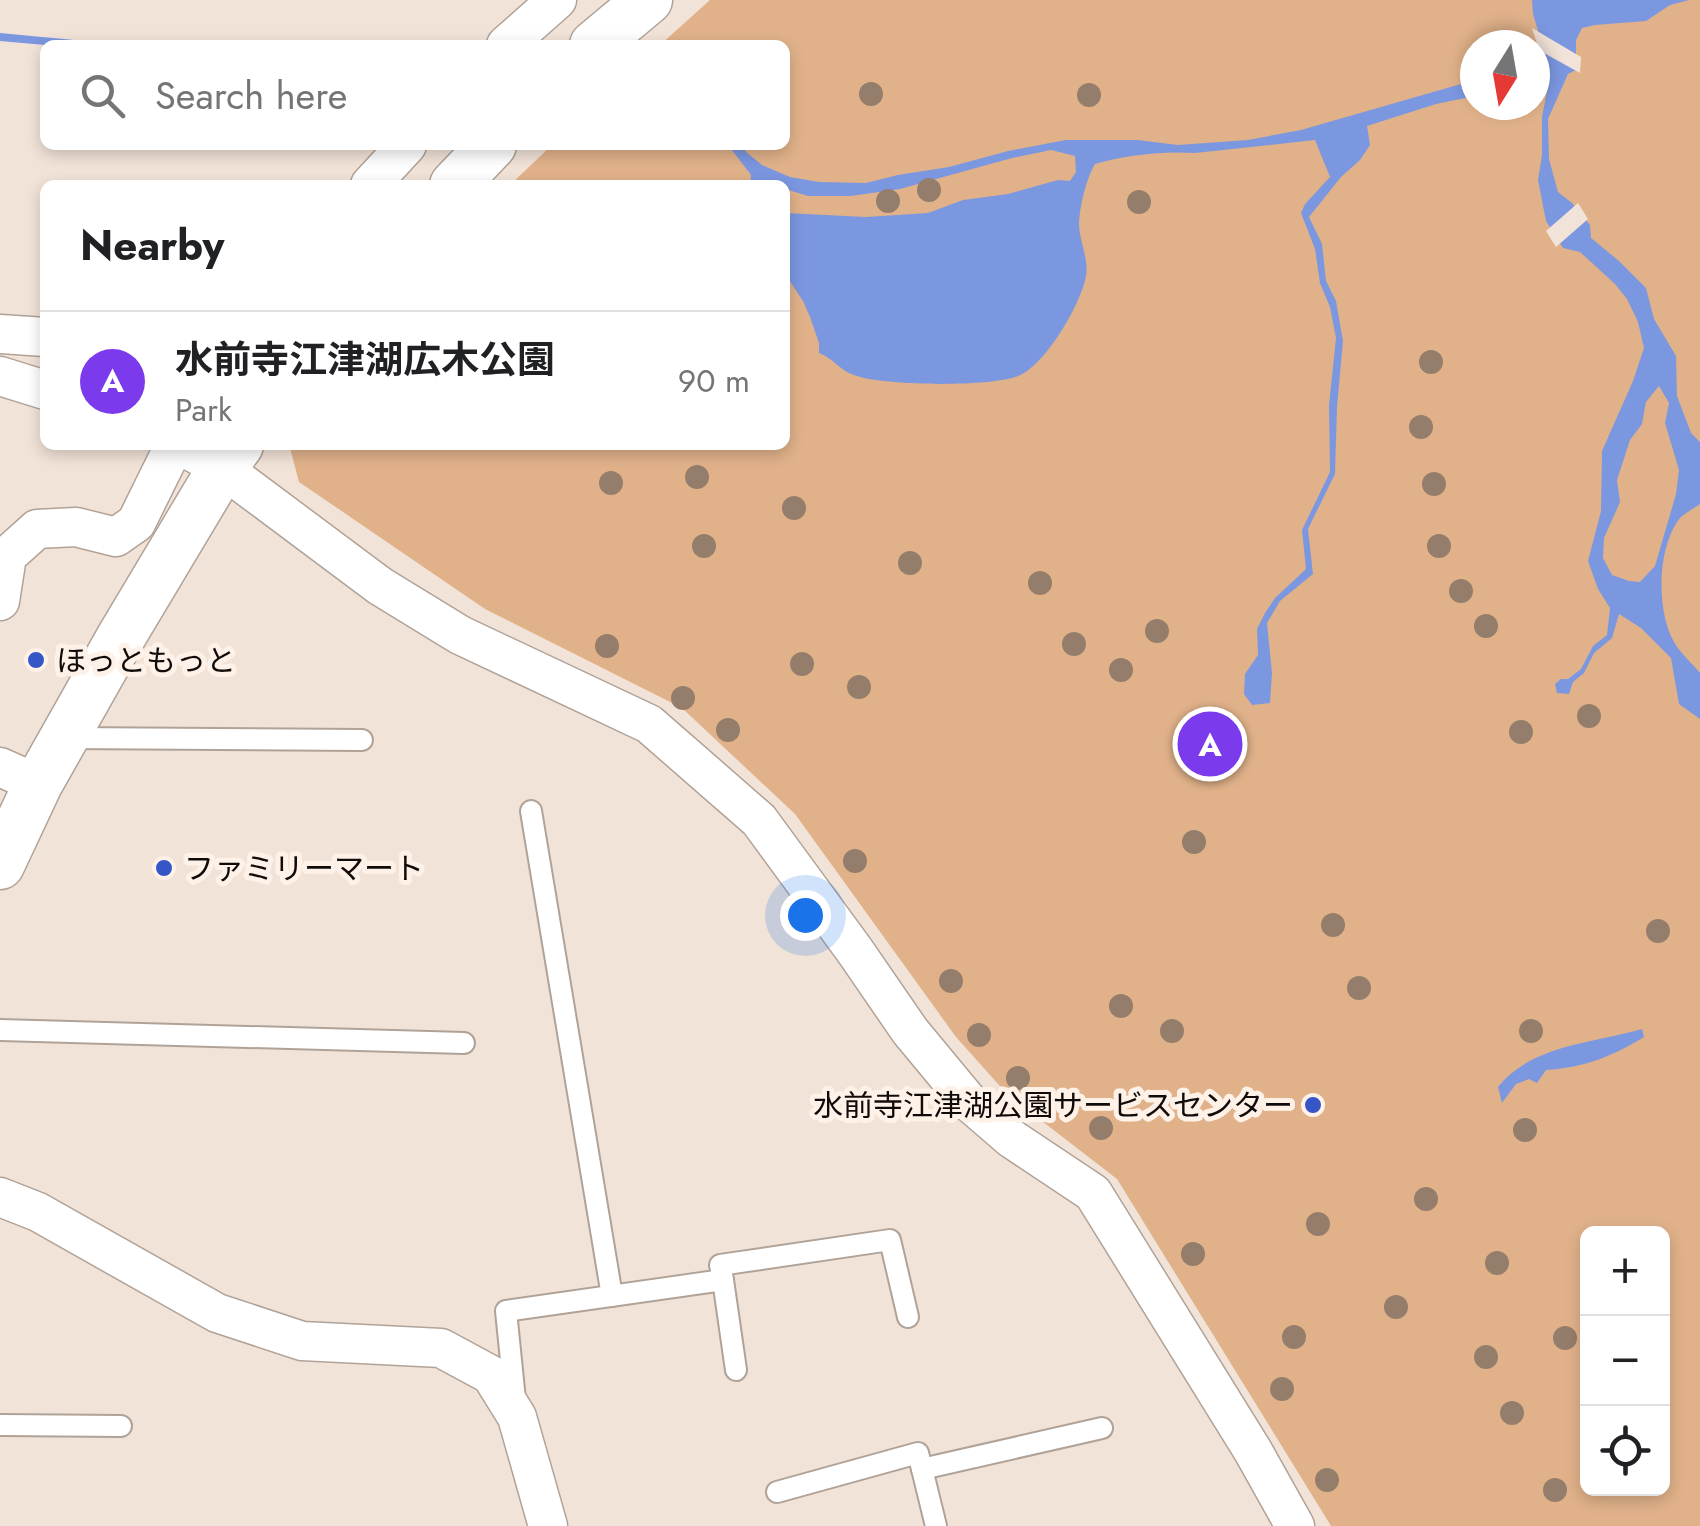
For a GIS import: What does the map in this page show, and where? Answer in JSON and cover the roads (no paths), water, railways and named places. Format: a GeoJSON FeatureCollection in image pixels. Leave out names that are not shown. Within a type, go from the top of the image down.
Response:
{"type":"FeatureCollection","features":[{"type":"Feature","properties":{"kind":"street"},"geometry":{"type":"LineString","coordinates":[[512,40],[557,0]]}},
{"type":"Feature","properties":{"kind":"street"},"geometry":{"type":"LineString","coordinates":[[600,40],[648,0]]}},
{"type":"Feature","properties":{"kind":"street"},"geometry":{"type":"LineString","coordinates":[[375,180],[402,150]]}},
{"type":"Feature","properties":{"kind":"street"},"geometry":{"type":"LineString","coordinates":[[459,180],[487,150]]}},
{"type":"Feature","properties":{"kind":"street"},"geometry":{"type":"LineString","coordinates":[[0,334],[40,338]]}},
{"type":"Feature","properties":{"kind":"street"},"geometry":{"type":"LineString","coordinates":[[0,376],[40,388]]}},
{"type":"Feature","properties":{"kind":"street"},"geometry":{"type":"LineString","coordinates":[[0,601],[7,556],[37,529],[76,527],[116,537],[136,522],[174,450],[233,453],[380,586],[460,635],[649,724],[759,820],[910,1031],[968,1102],[1012,1138],[1093,1193],[1253,1451],[1294,1526]]}},
{"type":"Feature","properties":{"kind":"street"},"geometry":{"type":"LineString","coordinates":[[0,866],[19,775],[64,738],[233,453]]}},
{"type":"Feature","properties":{"kind":"street"},"geometry":{"type":"LineString","coordinates":[[0,1197],[38,1212],[218,1313],[302,1341],[441,1348],[491,1375],[517,1417],[548,1526]]}},
{"type":"Feature","properties":{"kind":"lane"},"geometry":{"type":"LineString","coordinates":[[64,738],[362,740]]}},
{"type":"Feature","properties":{"kind":"lane"},"geometry":{"type":"LineString","coordinates":[[531,811],[612,1296]]}},
{"type":"Feature","properties":{"kind":"lane"},"geometry":{"type":"LineString","coordinates":[[0,1030],[464,1043]]}},
{"type":"Feature","properties":{"kind":"lane"},"geometry":{"type":"LineString","coordinates":[[736,1370],[720,1265],[890,1240],[908,1317]]}},
{"type":"Feature","properties":{"kind":"lane"},"geometry":{"type":"LineString","coordinates":[[517,1417],[506,1312],[723,1280]]}},
{"type":"Feature","properties":{"kind":"lane"},"geometry":{"type":"LineString","coordinates":[[0,1425],[121,1426]]}},
{"type":"Feature","properties":{"kind":"lane"},"geometry":{"type":"LineString","coordinates":[[922,1470],[1102,1428]]}},
{"type":"Feature","properties":{"kind":"lane"},"geometry":{"type":"LineString","coordinates":[[777,1492],[918,1453],[936,1526]]}},
{"type":"Feature","properties":{"kind":"water"},"geometry":{"type":"Polygon","coordinates":[[[1532,0],[1689,0],[1670,5],[1646,21],[1582,28],[1576,40],[1576,70],[1568,74],[1550,114],[1550,30],[1538,30],[1532,0]]]}},
{"type":"Feature","properties":{"kind":"water"},"geometry":{"type":"Polygon","coordinates":[[[0,33],[74,40],[40,40],[40,45],[0,41],[0,33]]]}},
{"type":"Feature","properties":{"kind":"water"},"geometry":{"type":"Polygon","coordinates":[[[1460,84],[1460,99],[1367,126],[1370,145],[1309,217],[1322,244],[1326,281],[1336,301],[1343,341],[1335,474],[1308,529],[1313,574],[1280,601],[1267,623],[1272,673],[1270,703],[1252,705],[1244,694],[1245,674],[1258,655],[1257,629],[1275,598],[1306,569],[1302,530],[1330,472],[1329,405],[1336,338],[1315,249],[1301,213],[1330,177],[1315,140],[1195,153],[1144,154],[1095,164],[1084,193],[1079,223],[1086,276],[1069,317],[1050,347],[1018,376],[939,384],[857,376],[819,353],[810,317],[790,282],[790,213],[866,217],[928,213],[963,200],[1008,194],[1058,180],[1070,181],[1076,172],[1075,156],[1051,150],[900,189],[851,196],[808,196],[790,191],[790,180],[750,180],[751,175],[732,150],[745,150],[762,165],[790,177],[866,183],[1066,140],[1138,140],[1178,145],[1248,140],[1301,130],[1460,84]]]}},
{"type":"Feature","properties":{"kind":"water"},"geometry":{"type":"Polygon","coordinates":[[[1542,120],[1548,120],[1549,159],[1558,192],[1590,225],[1591,238],[1646,288],[1654,319],[1676,356],[1677,396],[1691,433],[1700,442],[1700,504],[1680,518],[1672,530],[1663,562],[1662,597],[1668,629],[1700,673],[1700,719],[1679,704],[1671,658],[1641,628],[1619,614],[1612,638],[1594,653],[1569,694],[1557,693],[1555,684],[1581,669],[1593,646],[1607,635],[1610,608],[1588,561],[1601,511],[1602,451],[1644,348],[1627,299],[1580,252],[1563,248],[1546,221],[1538,180],[1542,120]],[[1659,386],[1646,402],[1642,424],[1630,440],[1617,480],[1620,502],[1604,538],[1603,558],[1612,575],[1629,581],[1640,582],[1655,566],[1676,494],[1679,470],[1665,423],[1669,403],[1659,386]]]}},
{"type":"Feature","properties":{"kind":"water"},"geometry":{"type":"Polygon","coordinates":[[[1642,1029],[1644,1037],[1609,1055],[1573,1067],[1546,1070],[1537,1083],[1529,1079],[1516,1084],[1502,1103],[1498,1087],[1528,1062],[1564,1047],[1642,1029]]]}},
{"type":"Feature","properties":{"kind":"place","name":"ほっともっと"},"geometry":{"type":"Point","coordinates":[36,660]}},
{"type":"Feature","properties":{"kind":"place","name":"水前寺江津湖広木公園"},"geometry":{"type":"Point","coordinates":[1210,744]}},
{"type":"Feature","properties":{"kind":"place","name":"ファミリーマート"},"geometry":{"type":"Point","coordinates":[164,868]}},
{"type":"Feature","properties":{"kind":"place","name":"水前寺江津湖公園サービスセンター"},"geometry":{"type":"Point","coordinates":[1313,1105]}}]}
